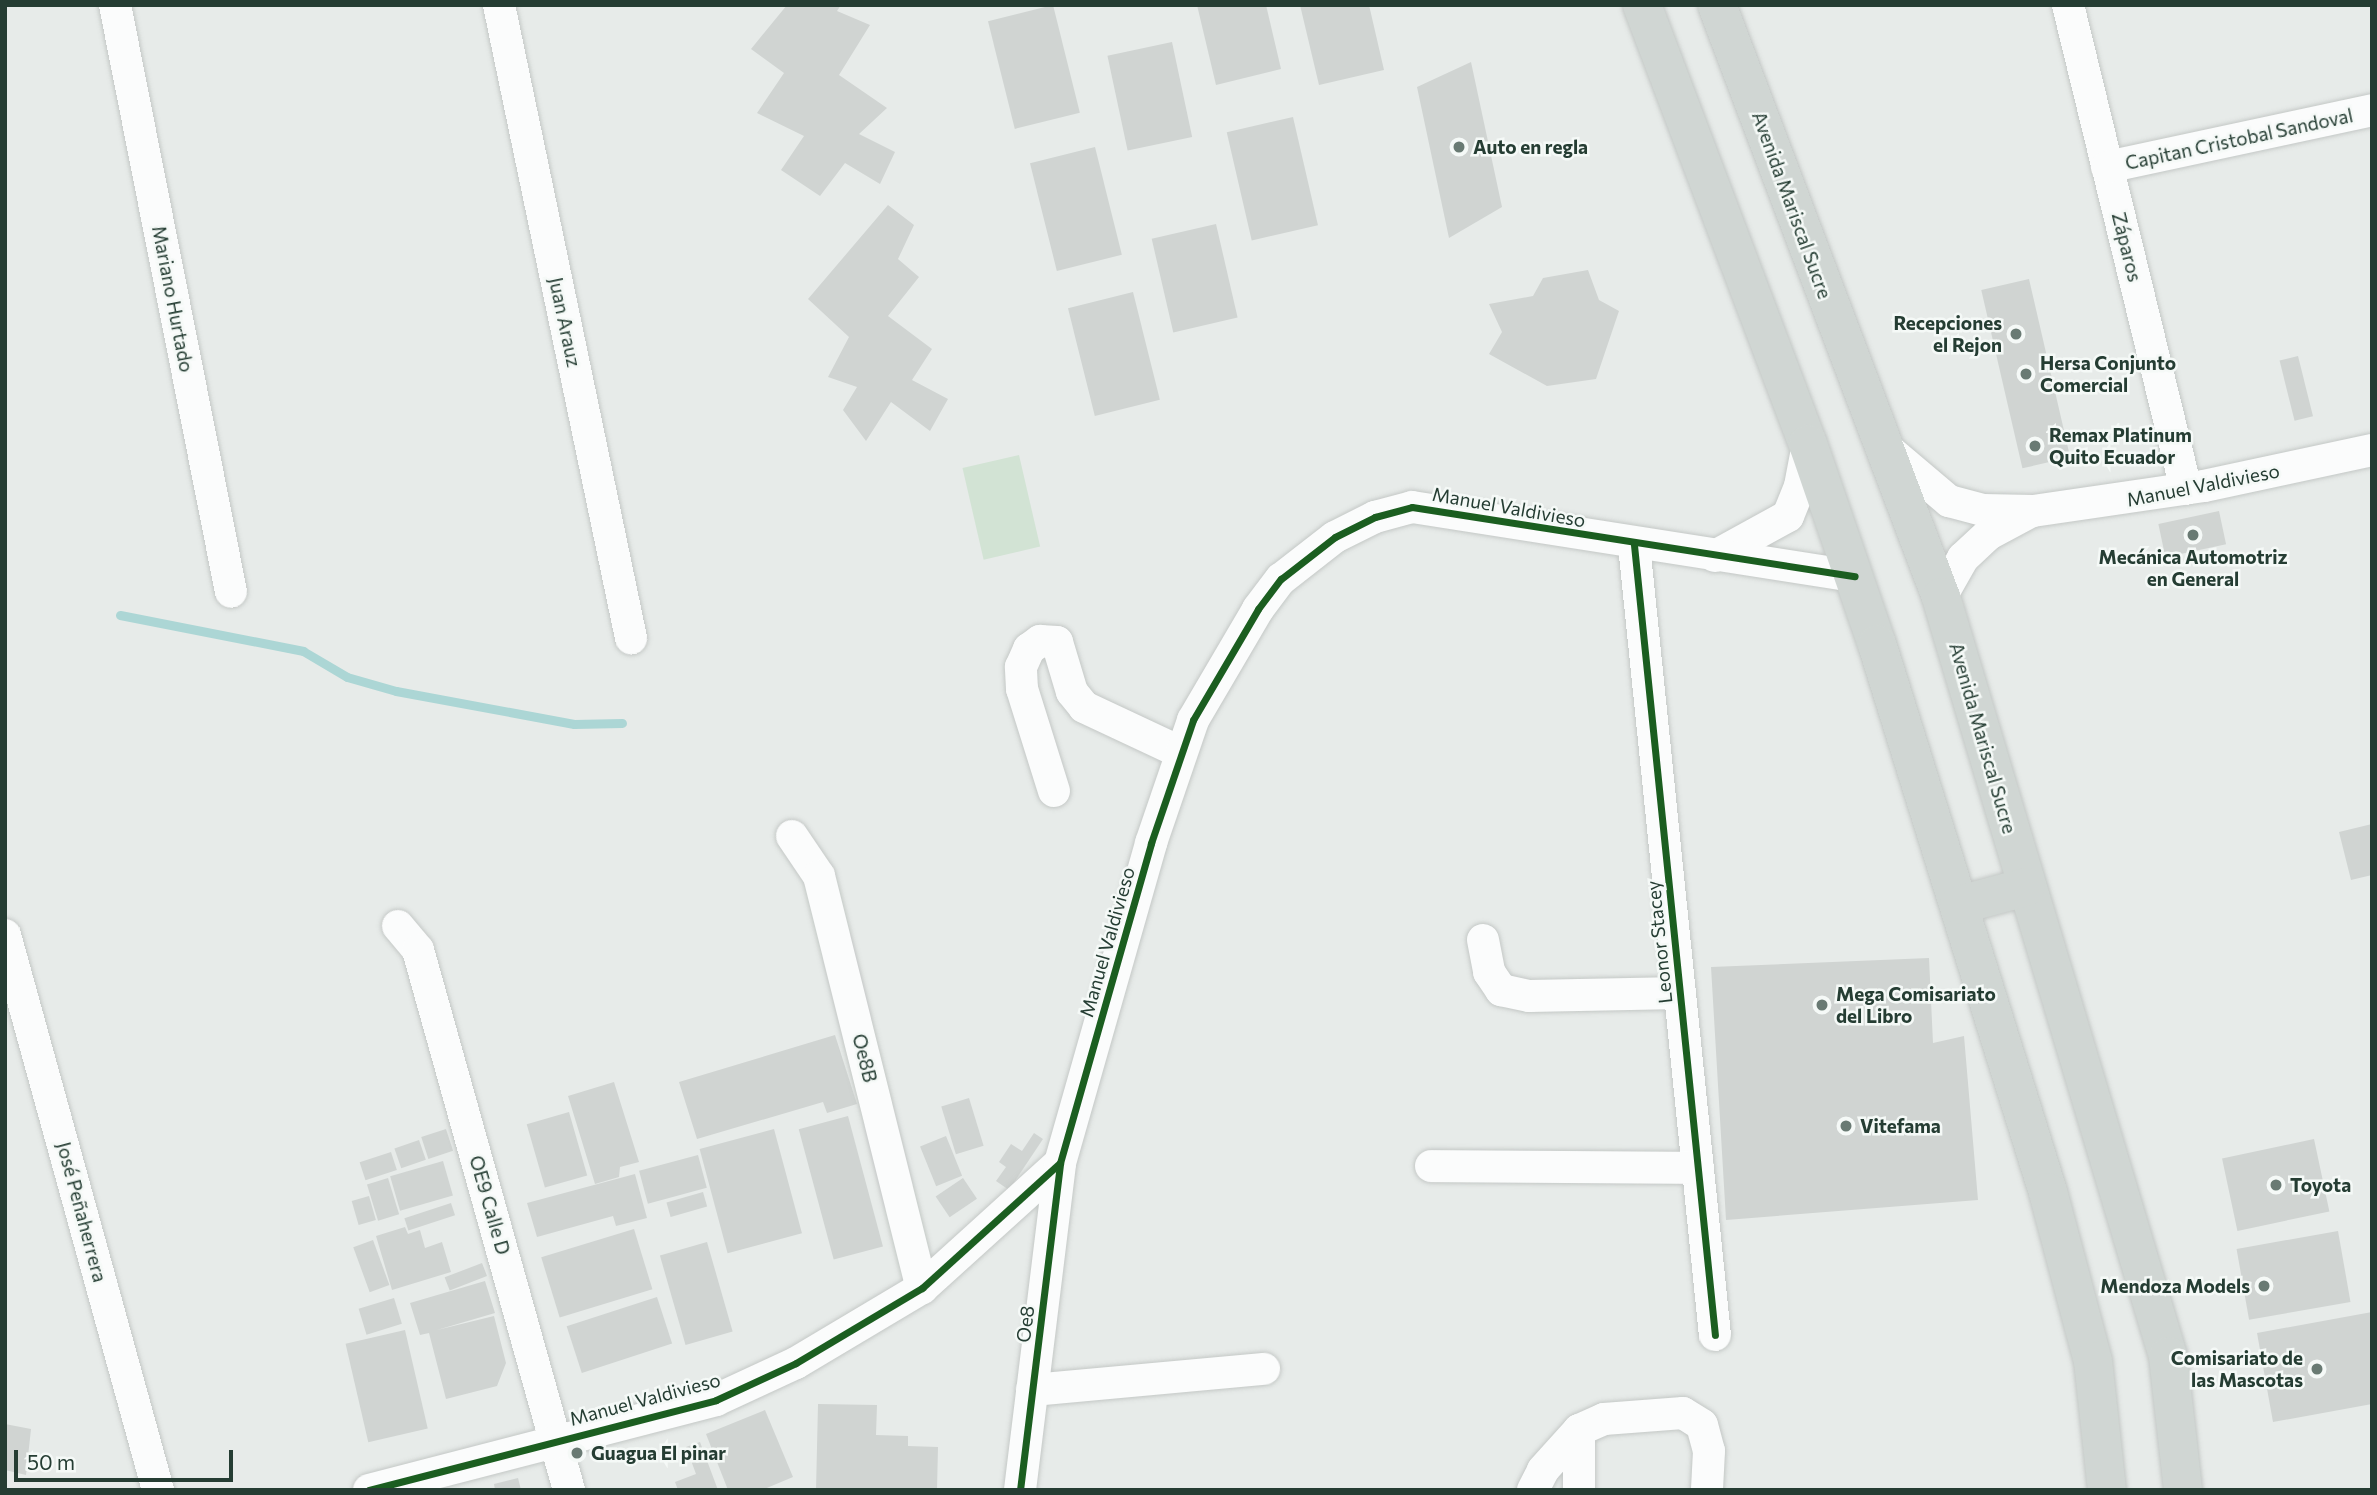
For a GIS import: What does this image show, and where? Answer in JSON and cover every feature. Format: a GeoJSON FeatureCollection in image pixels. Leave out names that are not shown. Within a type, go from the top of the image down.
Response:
{"type":"FeatureCollection","features":[{"type":"Feature","properties":{"kind":"main road"},"geometry":{"type":"LineString","coordinates":[[1642,5],[1856,576],[2049,1192],[2093,1361],[2107,1490]]}},
{"type":"Feature","properties":{"kind":"main road","name":"Avenida Mariscal Sucre"},"geometry":{"type":"LineString","coordinates":[[1717,5],[1941,597],[2168,1356],[2183,1490]]}},
{"type":"Feature","properties":{"kind":"main road"},"geometry":{"type":"LineString","coordinates":[[1959,905],[2026,887]]}},
{"type":"Feature","properties":{"kind":"street","name":"Mariano Hurtado"},"geometry":{"type":"LineString","coordinates":[[115,5],[231,592]]}},
{"type":"Feature","properties":{"kind":"street","name":"Juan Arauz"},"geometry":{"type":"LineString","coordinates":[[499,5],[631,638]]}},
{"type":"Feature","properties":{"kind":"street","name":"Záparos"},"geometry":{"type":"LineString","coordinates":[[2068,5],[2186,489]]}},
{"type":"Feature","properties":{"kind":"street","name":"Capitan Cristobal Sandoval"},"geometry":{"type":"LineString","coordinates":[[2107,167],[2372,110]]}},
{"type":"Feature","properties":{"kind":"street"},"geometry":{"type":"LineString","coordinates":[[1715,556],[1786,519],[1800,486],[1808,444]]}},
{"type":"Feature","properties":{"kind":"street","name":"Manuel Valdivieso"},"geometry":{"type":"LineString","coordinates":[[1881,444],[1949,501],[1983,510],[2033,511],[2186,489],[2372,450]]}},
{"type":"Feature","properties":{"kind":"street","name":"Manuel Valdivieso"},"geometry":{"type":"LineString","coordinates":[[369,1490],[556,1439],[716,1400],[796,1363],[922,1288],[1060,1163],[1181,752],[1193,720],[1258,609],[1281,579],[1358,524],[1394,510],[1432,508],[1634,545],[1803,565],[1856,576]]}},
{"type":"Feature","properties":{"kind":"street","name":"Manuel Valdivieso"},"geometry":{"type":"LineString","coordinates":[[1941,597],[1963,558],[1989,534],[2033,511]]}},
{"type":"Feature","properties":{"kind":"street","name":"Leonor Stacey"},"geometry":{"type":"LineString","coordinates":[[1634,545],[1715,1335]]}},
{"type":"Feature","properties":{"kind":"street"},"geometry":{"type":"LineString","coordinates":[[1054,791],[1022,689],[1021,667],[1029,649],[1040,641],[1057,642],[1072,692],[1084,708],[1181,752]]}},
{"type":"Feature","properties":{"kind":"street","name":"Oe8B"},"geometry":{"type":"LineString","coordinates":[[792,836],[819,876],[922,1288]]}},
{"type":"Feature","properties":{"kind":"street","name":"OE9 Calle D"},"geometry":{"type":"LineString","coordinates":[[398,926],[418,950],[569,1490]]}},
{"type":"Feature","properties":{"kind":"street","name":"José Peñaherrera"},"geometry":{"type":"LineString","coordinates":[[5,935],[158,1490]]}},
{"type":"Feature","properties":{"kind":"street"},"geometry":{"type":"LineString","coordinates":[[1483,940],[1489,972],[1501,990],[1530,996],[1680,993]]}},
{"type":"Feature","properties":{"kind":"street","name":"Oe8"},"geometry":{"type":"LineString","coordinates":[[1020,1490],[1060,1163]]}},
{"type":"Feature","properties":{"kind":"street"},"geometry":{"type":"LineString","coordinates":[[1430,1166],[1698,1168]]}},
{"type":"Feature","properties":{"kind":"street"},"geometry":{"type":"LineString","coordinates":[[1032,1390],[1264,1369]]}},
{"type":"Feature","properties":{"kind":"street"},"geometry":{"type":"LineString","coordinates":[[1533,1490],[1543,1470],[1579,1430],[1604,1419],[1683,1413],[1702,1425],[1709,1451],[1707,1490]]}},
{"type":"Feature","properties":{"kind":"street"},"geometry":{"type":"LineString","coordinates":[[1578,1490],[1579,1430]]}},
{"type":"Feature","properties":{"kind":"green space"},"geometry":{"type":"Polygon","coordinates":[[[1019,455],[1040,547],[984,560],[962,468],[1019,455]]]}},
{"type":"Feature","properties":{"kind":"building"},"geometry":{"type":"Polygon","coordinates":[[[787,5],[841,5],[837,11],[870,25],[839,75],[887,108],[859,134],[895,152],[880,184],[845,163],[820,196],[781,170],[804,136],[757,113],[784,73],[751,49],[787,5]]]}},
{"type":"Feature","properties":{"kind":"building"},"geometry":{"type":"Polygon","coordinates":[[[1053,5],[1080,113],[1015,129],[988,21],[1053,5]]]}},
{"type":"Feature","properties":{"kind":"building"},"geometry":{"type":"Polygon","coordinates":[[[1197,5],[1266,5],[1281,69],[1216,85],[1197,5]]]}},
{"type":"Feature","properties":{"kind":"building"},"geometry":{"type":"Polygon","coordinates":[[[1300,5],[1369,5],[1384,70],[1319,85],[1300,5]]]}},
{"type":"Feature","properties":{"kind":"building"},"geometry":{"type":"Polygon","coordinates":[[[1172,42],[1192,137],[1128,151],[1107,56],[1172,42]]]}},
{"type":"Feature","properties":{"kind":"building","name":"Auto en regla"},"geometry":{"type":"Polygon","coordinates":[[[1471,62],[1502,207],[1449,238],[1417,87],[1471,62]]]}},
{"type":"Feature","properties":{"kind":"building"},"geometry":{"type":"Polygon","coordinates":[[[1293,117],[1318,225],[1252,240],[1227,132],[1293,117]]]}},
{"type":"Feature","properties":{"kind":"building"},"geometry":{"type":"Polygon","coordinates":[[[1095,147],[1122,255],[1057,271],[1030,163],[1095,147]]]}},
{"type":"Feature","properties":{"kind":"building"},"geometry":{"type":"Polygon","coordinates":[[[888,205],[914,225],[898,259],[919,277],[888,316],[932,349],[912,380],[948,399],[930,431],[891,402],[866,441],[843,410],[857,387],[828,377],[849,337],[808,299],[888,205]]]}},
{"type":"Feature","properties":{"kind":"building"},"geometry":{"type":"Polygon","coordinates":[[[1216,224],[1238,318],[1173,332],[1152,239],[1216,224]]]}},
{"type":"Feature","properties":{"kind":"building"},"geometry":{"type":"Polygon","coordinates":[[[1588,270],[1599,300],[1619,311],[1596,379],[1547,386],[1489,354],[1502,332],[1489,304],[1533,296],[1543,278],[1588,270]]]}},
{"type":"Feature","properties":{"kind":"building","name":"Hersa Conjunto Comercial"},"geometry":{"type":"Polygon","coordinates":[[[2029,279],[2070,457],[2022,468],[1981,290],[2029,279]]]}},
{"type":"Feature","properties":{"kind":"building"},"geometry":{"type":"Polygon","coordinates":[[[1133,292],[1160,400],[1095,416],[1068,308],[1133,292]]]}},
{"type":"Feature","properties":{"kind":"building"},"geometry":{"type":"Polygon","coordinates":[[[2298,356],[2313,416],[2295,421],[2280,361],[2298,356]]]}},
{"type":"Feature","properties":{"kind":"building","name":"Mecánica Automotriz en General"},"geometry":{"type":"Polygon","coordinates":[[[2219,511],[2226,544],[2165,557],[2158,524],[2219,511]]]}},
{"type":"Feature","properties":{"kind":"building"},"geometry":{"type":"Polygon","coordinates":[[[2372,824],[2372,875],[2351,880],[2339,832],[2372,824]]]}},
{"type":"Feature","properties":{"kind":"building","name":"Vitefama"},"geometry":{"type":"Polygon","coordinates":[[[1929,958],[1933,1043],[1964,1036],[1978,1200],[1726,1220],[1711,967],[1929,958]]]}},
{"type":"Feature","properties":{"kind":"building"},"geometry":{"type":"Polygon","coordinates":[[[835,1035],[857,1104],[827,1113],[823,1102],[697,1139],[679,1082],[835,1035]]]}},
{"type":"Feature","properties":{"kind":"building"},"geometry":{"type":"Polygon","coordinates":[[[614,1082],[639,1162],[620,1167],[619,1177],[595,1184],[568,1096],[614,1082]]]}},
{"type":"Feature","properties":{"kind":"building"},"geometry":{"type":"Polygon","coordinates":[[[969,1098],[984,1146],[956,1154],[941,1106],[969,1098]]]}},
{"type":"Feature","properties":{"kind":"building"},"geometry":{"type":"Polygon","coordinates":[[[569,1112],[587,1175],[545,1188],[527,1124],[569,1112]]]}},
{"type":"Feature","properties":{"kind":"building"},"geometry":{"type":"Polygon","coordinates":[[[848,1116],[883,1246],[834,1260],[799,1129],[848,1116]]]}},
{"type":"Feature","properties":{"kind":"building"},"geometry":{"type":"Polygon","coordinates":[[[446,1129],[453,1151],[428,1159],[421,1137],[446,1129]]]}},
{"type":"Feature","properties":{"kind":"building"},"geometry":{"type":"Polygon","coordinates":[[[774,1129],[802,1233],[728,1253],[700,1149],[774,1129]]]}},
{"type":"Feature","properties":{"kind":"building"},"geometry":{"type":"Polygon","coordinates":[[[1034,1133],[1043,1139],[1009,1190],[996,1181],[1006,1167],[999,1162],[1011,1144],[1022,1151],[1034,1133]]]}},
{"type":"Feature","properties":{"kind":"building"},"geometry":{"type":"Polygon","coordinates":[[[946,1136],[962,1176],[936,1186],[920,1146],[946,1136]]]}},
{"type":"Feature","properties":{"kind":"building","name":"Toyota"},"geometry":{"type":"Polygon","coordinates":[[[2314,1139],[2329,1211],[2237,1231],[2222,1159],[2314,1139]]]}},
{"type":"Feature","properties":{"kind":"building"},"geometry":{"type":"Polygon","coordinates":[[[419,1140],[426,1160],[401,1168],[394,1148],[419,1140]]]}},
{"type":"Feature","properties":{"kind":"building"},"geometry":{"type":"Polygon","coordinates":[[[391,1152],[397,1170],[365,1180],[360,1162],[391,1152]]]}},
{"type":"Feature","properties":{"kind":"building"},"geometry":{"type":"Polygon","coordinates":[[[698,1155],[707,1188],[648,1204],[639,1171],[698,1155]]]}},
{"type":"Feature","properties":{"kind":"building"},"geometry":{"type":"Polygon","coordinates":[[[443,1161],[453,1196],[400,1211],[390,1176],[443,1161]]]}},
{"type":"Feature","properties":{"kind":"building"},"geometry":{"type":"Polygon","coordinates":[[[635,1174],[647,1218],[616,1226],[613,1216],[537,1237],[527,1203],[635,1174]]]}},
{"type":"Feature","properties":{"kind":"building"},"geometry":{"type":"Polygon","coordinates":[[[388,1178],[399,1214],[378,1221],[367,1184],[388,1178]]]}},
{"type":"Feature","properties":{"kind":"building"},"geometry":{"type":"Polygon","coordinates":[[[963,1178],[977,1199],[950,1217],[936,1196],[963,1178]]]}},
{"type":"Feature","properties":{"kind":"building"},"geometry":{"type":"Polygon","coordinates":[[[703,1192],[707,1206],[671,1217],[666,1202],[703,1192]]]}},
{"type":"Feature","properties":{"kind":"building"},"geometry":{"type":"Polygon","coordinates":[[[369,1196],[376,1220],[359,1225],[352,1201],[369,1196]]]}},
{"type":"Feature","properties":{"kind":"building"},"geometry":{"type":"Polygon","coordinates":[[[451,1203],[455,1215],[408,1231],[404,1218],[451,1203]]]}},
{"type":"Feature","properties":{"kind":"building"},"geometry":{"type":"Polygon","coordinates":[[[405,1227],[408,1234],[420,1230],[425,1248],[442,1242],[451,1272],[392,1290],[376,1236],[405,1227]]]}},
{"type":"Feature","properties":{"kind":"building"},"geometry":{"type":"Polygon","coordinates":[[[634,1229],[652,1289],[560,1318],[541,1257],[634,1229]]]}},
{"type":"Feature","properties":{"kind":"building"},"geometry":{"type":"Polygon","coordinates":[[[2338,1231],[2351,1302],[2249,1320],[2237,1249],[2338,1231]]]}},
{"type":"Feature","properties":{"kind":"building"},"geometry":{"type":"Polygon","coordinates":[[[373,1240],[389,1285],[370,1292],[353,1247],[373,1240]]]}},
{"type":"Feature","properties":{"kind":"building"},"geometry":{"type":"Polygon","coordinates":[[[707,1242],[733,1331],[686,1345],[660,1256],[707,1242]]]}},
{"type":"Feature","properties":{"kind":"building"},"geometry":{"type":"Polygon","coordinates":[[[482,1263],[487,1276],[450,1290],[445,1277],[482,1263]]]}},
{"type":"Feature","properties":{"kind":"building"},"geometry":{"type":"Polygon","coordinates":[[[485,1281],[495,1313],[437,1330],[494,1316],[506,1363],[497,1386],[446,1399],[429,1333],[420,1335],[410,1303],[485,1281]]]}},
{"type":"Feature","properties":{"kind":"building"},"geometry":{"type":"Polygon","coordinates":[[[657,1297],[672,1344],[582,1373],[567,1326],[657,1297]]]}},
{"type":"Feature","properties":{"kind":"building"},"geometry":{"type":"Polygon","coordinates":[[[394,1298],[402,1324],[367,1335],[359,1309],[394,1298]]]}},
{"type":"Feature","properties":{"kind":"building","name":"Comisariato de las Mascotas"},"geometry":{"type":"Polygon","coordinates":[[[2372,1312],[2372,1404],[2273,1422],[2257,1333],[2372,1312]]]}},
{"type":"Feature","properties":{"kind":"building"},"geometry":{"type":"Polygon","coordinates":[[[405,1330],[428,1428],[368,1442],[346,1344],[405,1330]]]}},
{"type":"Feature","properties":{"kind":"building"},"geometry":{"type":"Polygon","coordinates":[[[818,1404],[877,1405],[876,1435],[908,1436],[908,1446],[938,1447],[937,1490],[816,1490],[818,1404]]]}},
{"type":"Feature","properties":{"kind":"building"},"geometry":{"type":"Polygon","coordinates":[[[765,1410],[793,1477],[762,1490],[728,1490],[706,1434],[765,1410]]]}},
{"type":"Feature","properties":{"kind":"building"},"geometry":{"type":"Polygon","coordinates":[[[5,1424],[31,1429],[26,1475],[5,1470],[5,1424]]]}},
{"type":"Feature","properties":{"kind":"building"},"geometry":{"type":"Polygon","coordinates":[[[700,1442],[718,1490],[678,1490],[675,1482],[696,1474],[686,1447],[700,1442]]]}},
{"type":"Feature","properties":{"kind":"building"},"geometry":{"type":"Polygon","coordinates":[[[518,1478],[521,1490],[495,1490],[494,1484],[518,1478]]]}},
{"type":"Feature","properties":{"kind":"waterway"},"geometry":{"type":"LineString","coordinates":[[120,615],[303,651],[347,677],[396,691],[574,724],[622,723]]}},
{"type":"Feature","properties":{"kind":"cycle path"},"geometry":{"type":"LineString","coordinates":[[1020,1490],[1060,1163],[1151,843],[1193,720],[1258,609],[1281,579],[1335,537],[1375,517],[1412,507],[1855,576]]}},
{"type":"Feature","properties":{"kind":"cycle path"},"geometry":{"type":"LineString","coordinates":[[1634,545],[1715,1335]]}},
{"type":"Feature","properties":{"kind":"cycle path"},"geometry":{"type":"LineString","coordinates":[[369,1490],[716,1400],[796,1363],[922,1288],[1060,1163]]}},
{"type":"Feature","properties":{"kind":"place","name":"Auto en regla"},"geometry":{"type":"Point","coordinates":[1459,147]}},
{"type":"Feature","properties":{"kind":"place","name":"Recepciones el Rejon"},"geometry":{"type":"Point","coordinates":[2016,334]}},
{"type":"Feature","properties":{"kind":"place","name":"Hersa Conjunto Comercial"},"geometry":{"type":"Point","coordinates":[2026,374]}},
{"type":"Feature","properties":{"kind":"place","name":"Remax Platinum Quito Ecuador"},"geometry":{"type":"Point","coordinates":[2035,446]}},
{"type":"Feature","properties":{"kind":"place","name":"Mecánica Automotriz en General"},"geometry":{"type":"Point","coordinates":[2193,535]}},
{"type":"Feature","properties":{"kind":"place","name":"Mega Comisariato del Libro"},"geometry":{"type":"Point","coordinates":[1822,1005]}},
{"type":"Feature","properties":{"kind":"place","name":"Vitefama"},"geometry":{"type":"Point","coordinates":[1846,1126]}},
{"type":"Feature","properties":{"kind":"place","name":"Toyota"},"geometry":{"type":"Point","coordinates":[2276,1185]}},
{"type":"Feature","properties":{"kind":"place","name":"Mendoza Models"},"geometry":{"type":"Point","coordinates":[2264,1286]}},
{"type":"Feature","properties":{"kind":"place","name":"Comisariato de las Mascotas"},"geometry":{"type":"Point","coordinates":[2317,1369]}},
{"type":"Feature","properties":{"kind":"place","name":"Guagua El pinar"},"geometry":{"type":"Point","coordinates":[577,1453]}}]}
